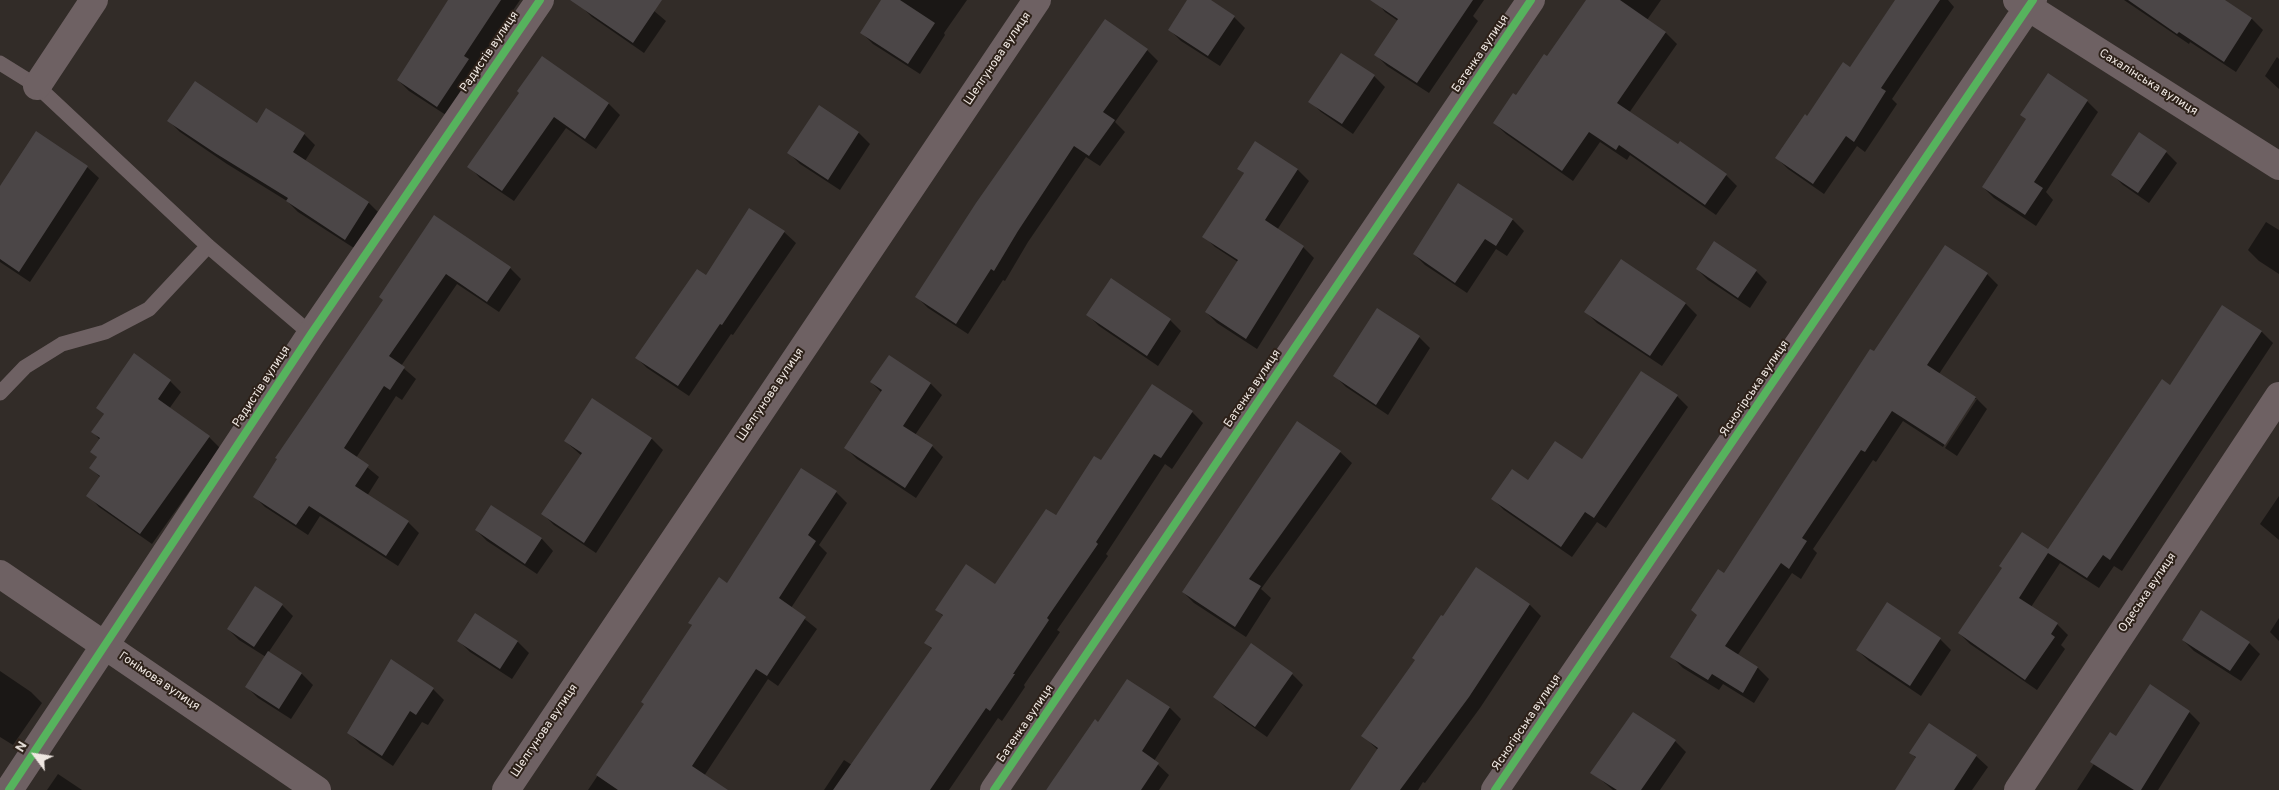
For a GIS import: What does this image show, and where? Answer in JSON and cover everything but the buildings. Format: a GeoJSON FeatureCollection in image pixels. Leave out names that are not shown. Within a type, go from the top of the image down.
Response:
{"type":"FeatureCollection","features":[{"type":"Feature","properties":{"kind":"street"},"geometry":{"type":"LineString","coordinates":[[37,86],[94,0]]}},
{"type":"Feature","properties":{"kind":"street","name":"Радистів вулиця"},"geometry":{"type":"LineString","coordinates":[[9,790],[311,334],[540,0]]}},
{"type":"Feature","properties":{"kind":"street","name":"Шелгунова вулиця"},"geometry":{"type":"LineString","coordinates":[[506,790],[1037,0]]}},
{"type":"Feature","properties":{"kind":"street","name":"Батенка вулиця"},"geometry":{"type":"LineString","coordinates":[[994,790],[1531,0]]}},
{"type":"Feature","properties":{"kind":"street","name":"Сахалінська вулиця"},"geometry":{"type":"LineString","coordinates":[[2026,3],[2279,166]]}},
{"type":"Feature","properties":{"kind":"street","name":"Ясногірська вулиця"},"geometry":{"type":"LineString","coordinates":[[1495,790],[2026,3]]}},
{"type":"Feature","properties":{"kind":"street","name":"Одеська вулиця"},"geometry":{"type":"LineString","coordinates":[[2018,790],[2279,396]]}},
{"type":"Feature","properties":{"kind":"street","name":"Гонімова вулиця"},"geometry":{"type":"LineString","coordinates":[[0,574],[317,790]]}},
{"type":"Feature","properties":{"kind":"lane"},"geometry":{"type":"LineString","coordinates":[[0,63],[37,86],[208,246],[311,334]]}},
{"type":"Feature","properties":{"kind":"lane"},"geometry":{"type":"LineString","coordinates":[[0,393],[25,367],[62,344],[105,332],[150,309],[208,246]]}},
{"type":"Feature","properties":{"kind":"cycle path"},"geometry":{"type":"LineString","coordinates":[[9,790],[311,334],[540,0]]}},
{"type":"Feature","properties":{"kind":"cycle path"},"geometry":{"type":"LineString","coordinates":[[994,790],[1531,0]]}},
{"type":"Feature","properties":{"kind":"cycle path"},"geometry":{"type":"LineString","coordinates":[[1495,790],[2033,0]]}}]}
